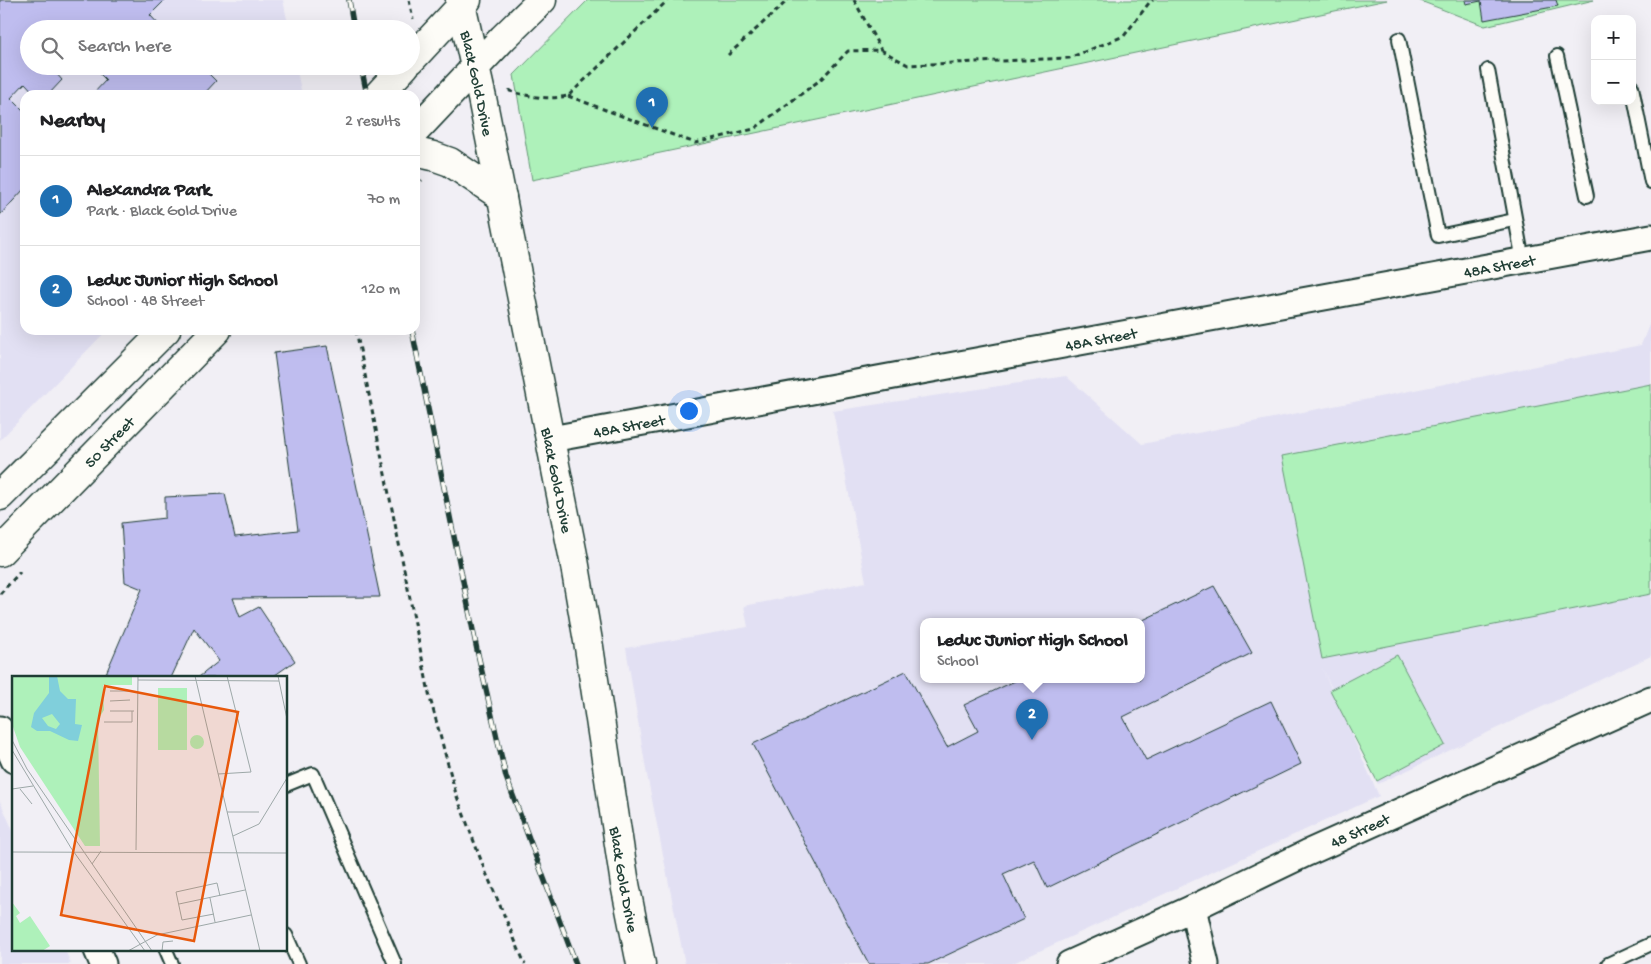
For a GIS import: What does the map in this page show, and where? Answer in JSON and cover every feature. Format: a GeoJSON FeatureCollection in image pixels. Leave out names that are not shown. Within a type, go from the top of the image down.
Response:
{"type":"FeatureCollection","features":[{"type":"Feature","properties":{"kind":"main road"},"geometry":{"type":"LineString","coordinates":[[420,126],[503,38],[542,0]]}},
{"type":"Feature","properties":{"kind":"main road"},"geometry":{"type":"LineString","coordinates":[[420,50],[463,2]]}},
{"type":"Feature","properties":{"kind":"main road","name":"Black Gold Drive"},"geometry":{"type":"LineString","coordinates":[[463,2],[574,560],[632,923],[641,964]]}},
{"type":"Feature","properties":{"kind":"main road"},"geometry":{"type":"LineString","coordinates":[[383,90],[397,75]]}},
{"type":"Feature","properties":{"kind":"main road"},"geometry":{"type":"LineString","coordinates":[[420,153],[450,162],[502,197]]}},
{"type":"Feature","properties":{"kind":"main road"},"geometry":{"type":"LineString","coordinates":[[0,496],[161,335]]}},
{"type":"Feature","properties":{"kind":"main road","name":"50 Street"},"geometry":{"type":"LineString","coordinates":[[0,552],[212,335]]}},
{"type":"Feature","properties":{"kind":"street","name":"48A Street"},"geometry":{"type":"LineString","coordinates":[[551,439],[1651,237]]}},
{"type":"Feature","properties":{"kind":"street","name":"48 Street"},"geometry":{"type":"LineString","coordinates":[[1069,964],[1193,908],[1307,853],[1651,699]]}},
{"type":"Feature","properties":{"kind":"street"},"geometry":{"type":"LineString","coordinates":[[0,729],[12,756]]}},
{"type":"Feature","properties":{"kind":"street"},"geometry":{"type":"LineString","coordinates":[[1193,908],[1206,964]]}},
{"type":"Feature","properties":{"kind":"street"},"geometry":{"type":"LineString","coordinates":[[98,952],[103,964]]}},
{"type":"Feature","properties":{"kind":"lane"},"geometry":{"type":"LineString","coordinates":[[1400,39],[1438,236],[1514,220]]}},
{"type":"Feature","properties":{"kind":"lane"},"geometry":{"type":"LineString","coordinates":[[1557,56],[1588,196]]}},
{"type":"Feature","properties":{"kind":"lane"},"geometry":{"type":"LineString","coordinates":[[1488,70],[1523,261]]}},
{"type":"Feature","properties":{"kind":"lane"},"geometry":{"type":"LineString","coordinates":[[1636,105],[1651,182]]}},
{"type":"Feature","properties":{"kind":"lane"},"geometry":{"type":"LineString","coordinates":[[288,784],[313,774],[395,964]]}},
{"type":"Feature","properties":{"kind":"lane"},"geometry":{"type":"LineString","coordinates":[[288,939],[299,964]]}},
{"type":"Feature","properties":{"kind":"lane"},"geometry":{"type":"LineString","coordinates":[[1608,964],[1651,944]]}},
{"type":"Feature","properties":{"kind":"lane"},"geometry":{"type":"LineString","coordinates":[[167,952],[172,964]]}},
{"type":"Feature","properties":{"kind":"path"},"geometry":{"type":"LineString","coordinates":[[568,96],[668,0]]}},
{"type":"Feature","properties":{"kind":"path"},"geometry":{"type":"LineString","coordinates":[[728,55],[788,0]]}},
{"type":"Feature","properties":{"kind":"path"},"geometry":{"type":"LineString","coordinates":[[854,0],[881,50]]}},
{"type":"Feature","properties":{"kind":"path"},"geometry":{"type":"LineString","coordinates":[[1145,8],[1148,0]]}},
{"type":"Feature","properties":{"kind":"path"},"geometry":{"type":"LineString","coordinates":[[508,83],[510,91],[527,96],[552,99],[568,96],[695,143],[754,129],[820,80],[848,51],[881,50],[908,65],[1069,58],[1124,36],[1153,0]]}},
{"type":"Feature","properties":{"kind":"path"},"geometry":{"type":"LineString","coordinates":[[357,335],[430,698],[456,794],[484,868],[525,964]]}},
{"type":"Feature","properties":{"kind":"shaded area"},"geometry":{"type":"Polygon","coordinates":[[[0,0],[283,0],[287,20],[20,20],[20,75],[298,75],[301,90],[20,90],[20,335],[102,335],[0,440],[0,0]]]}},
{"type":"Feature","properties":{"kind":"shaded area"},"geometry":{"type":"Polygon","coordinates":[[[1651,320],[1651,656],[1378,784],[1322,668],[1379,796],[1011,964],[685,964],[646,770],[626,648],[748,627],[744,606],[866,582],[833,411],[1066,376],[1142,444],[1641,345],[1651,320]]]}},
{"type":"Feature","properties":{"kind":"shaded area"},"geometry":{"type":"Polygon","coordinates":[[[0,801],[12,828],[12,952],[66,952],[71,964],[0,964],[0,801]]]}},
{"type":"Feature","properties":{"kind":"green space"},"geometry":{"type":"Polygon","coordinates":[[[588,0],[1387,0],[532,180],[514,75],[588,0]]]}},
{"type":"Feature","properties":{"kind":"green space"},"geometry":{"type":"Polygon","coordinates":[[[1418,0],[1594,0],[1485,26],[1418,0]]]}},
{"type":"Feature","properties":{"kind":"green space"},"geometry":{"type":"Polygon","coordinates":[[[1651,384],[1651,594],[1322,659],[1282,456],[1651,384]]]}},
{"type":"Feature","properties":{"kind":"green space"},"geometry":{"type":"Polygon","coordinates":[[[1397,655],[1445,745],[1377,781],[1330,690],[1397,655]]]}},
{"type":"Feature","properties":{"kind":"building"},"geometry":{"type":"Polygon","coordinates":[[[0,0],[165,0],[150,15],[155,20],[20,20],[20,75],[58,75],[62,80],[53,90],[31,90],[25,83],[11,98],[20,107],[20,193],[0,215],[0,0]]]}},
{"type":"Feature","properties":{"kind":"building"},"geometry":{"type":"Polygon","coordinates":[[[1465,0],[1556,0],[1558,6],[1484,20],[1481,1],[1466,4],[1465,0]]]}},
{"type":"Feature","properties":{"kind":"building"},"geometry":{"type":"Polygon","coordinates":[[[101,75],[210,75],[216,81],[208,90],[97,90],[106,80],[101,75]]]}},
{"type":"Feature","properties":{"kind":"building"},"geometry":{"type":"Polygon","coordinates":[[[327,346],[380,597],[233,598],[240,617],[259,607],[295,661],[274,676],[200,676],[219,661],[194,628],[172,676],[105,676],[142,589],[125,582],[121,523],[165,518],[165,497],[225,494],[235,537],[298,530],[274,353],[327,346]]]}},
{"type":"Feature","properties":{"kind":"building"},"geometry":{"type":"Polygon","coordinates":[[[1214,586],[1252,653],[1123,717],[1146,760],[1271,701],[1301,764],[1047,888],[1034,860],[1003,874],[1024,919],[928,964],[869,964],[753,744],[906,671],[947,747],[978,731],[964,705],[1011,683],[1145,683],[1145,619],[1214,586]]]}},
{"type":"Feature","properties":{"kind":"railway"},"geometry":{"type":"LineString","coordinates":[[349,0],[352,20]]}},
{"type":"Feature","properties":{"kind":"railway"},"geometry":{"type":"LineString","coordinates":[[363,75],[366,90]]}},
{"type":"Feature","properties":{"kind":"railway"},"geometry":{"type":"LineString","coordinates":[[413,335],[477,650],[506,777],[576,964]]}},
{"type":"Feature","properties":{"kind":"place","name":"Alexandra Park"},"geometry":{"type":"Point","coordinates":[652,128]}},
{"type":"Feature","properties":{"kind":"place","name":"Leduc Junior High School"},"geometry":{"type":"Point","coordinates":[1032,740]}}]}
